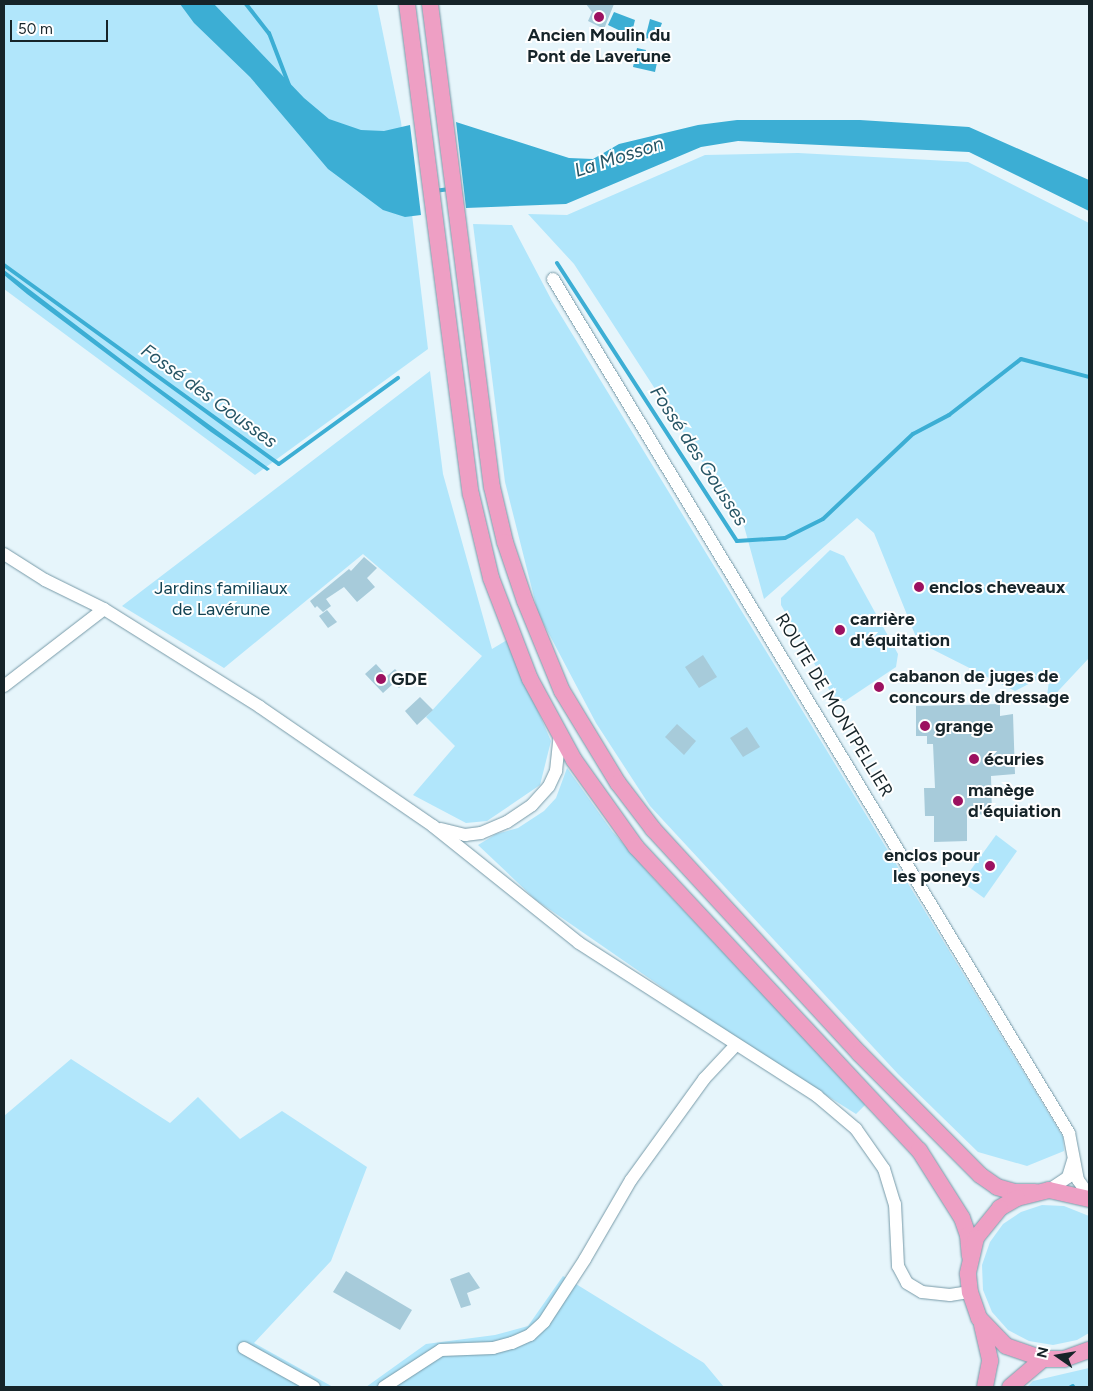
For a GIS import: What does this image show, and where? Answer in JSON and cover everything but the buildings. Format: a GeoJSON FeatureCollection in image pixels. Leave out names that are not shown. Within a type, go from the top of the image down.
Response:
{"type":"FeatureCollection","features":[{"type":"Feature","properties":{"kind":"main road"},"geometry":{"type":"LineString","coordinates":[[407,4],[467,469],[482,545],[513,638],[560,735],[601,801],[636,848],[919,1150],[962,1218],[970,1256],[970,1292],[989,1352],[985,1387]]}},
{"type":"Feature","properties":{"kind":"main road"},"geometry":{"type":"LineString","coordinates":[[430,4],[492,487],[505,542],[543,649],[591,740],[652,829],[859,1053],[966,1162],[997,1187],[1015,1192],[1065,1191],[1089,1197]]}},
{"type":"Feature","properties":{"kind":"main road"},"geometry":{"type":"LineString","coordinates":[[970,1256],[976,1238],[994,1215],[1017,1198],[1042,1191]]}},
{"type":"Feature","properties":{"kind":"main road"},"geometry":{"type":"LineString","coordinates":[[979,1318],[1006,1346],[1043,1359],[1064,1359],[1089,1350]]}},
{"type":"Feature","properties":{"kind":"main road"},"geometry":{"type":"LineString","coordinates":[[1010,1387],[1043,1359]]}},
{"type":"Feature","properties":{"kind":"street","name":"ROUTE DE MONTPELLIER"},"geometry":{"type":"LineString","coordinates":[[554,279],[1070,1133],[1078,1180],[1089,1197]]}},
{"type":"Feature","properties":{"kind":"street"},"geometry":{"type":"LineString","coordinates":[[4,554],[45,580],[104,609],[260,707],[433,826],[579,943],[736,1046],[817,1096],[856,1129],[871,1148],[890,1184],[898,1231],[898,1266],[907,1283],[922,1292],[950,1294],[970,1292]]}},
{"type":"Feature","properties":{"kind":"street"},"geometry":{"type":"LineString","coordinates":[[4,686],[104,609]]}},
{"type":"Feature","properties":{"kind":"street"},"geometry":{"type":"LineString","coordinates":[[433,826],[465,835],[481,833],[507,822],[532,805],[549,786],[556,771],[560,735]]}},
{"type":"Feature","properties":{"kind":"street"},"geometry":{"type":"LineString","coordinates":[[465,835],[472,858]]}},
{"type":"Feature","properties":{"kind":"street"},"geometry":{"type":"LineString","coordinates":[[384,1387],[441,1350],[493,1348],[512,1343],[530,1335],[544,1322],[585,1260],[631,1180],[704,1079],[736,1046]]}},
{"type":"Feature","properties":{"kind":"street","name":"ROUTE DE MONTPELLIER"},"geometry":{"type":"LineString","coordinates":[[1042,1191],[1068,1177],[1074,1153]]}},
{"type":"Feature","properties":{"kind":"street"},"geometry":{"type":"LineString","coordinates":[[244,1348],[314,1387]]}},
{"type":"Feature","properties":{"kind":"green space"},"geometry":{"type":"Polygon","coordinates":[[[4,4],[377,4],[401,122],[428,349],[255,475],[4,289],[4,4]]]}},
{"type":"Feature","properties":{"kind":"green space"},"geometry":{"type":"Polygon","coordinates":[[[798,153],[968,162],[1089,223],[1089,658],[1046,704],[1050,673],[1015,691],[918,642],[874,533],[857,518],[764,599],[744,526],[574,264],[528,214],[567,215],[705,155],[798,153]]]}},
{"type":"Feature","properties":{"kind":"green space"},"geometry":{"type":"Polygon","coordinates":[[[473,224],[512,225],[552,301],[1063,1137],[1064,1151],[1027,1166],[978,1152],[898,1074],[650,806],[596,723],[538,613],[505,482],[473,224]]]}},
{"type":"Feature","properties":{"kind":"green space","name":"Jardins familiaux de Lavérune"},"geometry":{"type":"Polygon","coordinates":[[[430,371],[443,474],[492,649],[507,640],[551,741],[540,785],[487,821],[466,823],[413,795],[455,746],[426,717],[482,656],[363,554],[224,668],[122,606],[430,371]]]}},
{"type":"Feature","properties":{"kind":"green space","name":"carrière d'équitation"},"geometry":{"type":"Polygon","coordinates":[[[830,550],[844,556],[898,654],[896,667],[845,701],[835,700],[781,605],[781,598],[830,550]]]}},
{"type":"Feature","properties":{"kind":"green space"},"geometry":{"type":"Polygon","coordinates":[[[567,768],[612,831],[654,879],[866,1104],[856,1114],[734,1037],[536,900],[478,845],[496,834],[518,828],[544,811],[556,798],[567,768]]]}},
{"type":"Feature","properties":{"kind":"green space","name":"enclos pour les poneys"},"geometry":{"type":"Polygon","coordinates":[[[996,835],[1017,851],[984,898],[962,882],[996,835]]]}},
{"type":"Feature","properties":{"kind":"green space"},"geometry":{"type":"Polygon","coordinates":[[[71,1059],[170,1123],[198,1097],[240,1139],[282,1111],[367,1167],[331,1261],[254,1343],[333,1387],[4,1387],[4,1116],[71,1059]]]}},
{"type":"Feature","properties":{"kind":"green space"},"geometry":{"type":"Polygon","coordinates":[[[1042,1205],[1064,1206],[1089,1216],[1089,1333],[1077,1340],[1053,1345],[1029,1341],[1008,1330],[992,1312],[983,1290],[982,1265],[990,1242],[1003,1224],[1021,1212],[1042,1205]]]}},
{"type":"Feature","properties":{"kind":"green space"},"geometry":{"type":"Polygon","coordinates":[[[563,1276],[704,1363],[724,1387],[366,1387],[426,1344],[495,1335],[528,1326],[563,1276]]]}},
{"type":"Feature","properties":{"kind":"green space"},"geometry":{"type":"Polygon","coordinates":[[[1089,1368],[1089,1387],[1027,1387],[1033,1381],[1089,1368]]]}},
{"type":"Feature","properties":{"kind":"water"},"geometry":{"type":"Polygon","coordinates":[[[180,4],[214,4],[304,98],[329,119],[361,130],[384,131],[410,125],[421,215],[405,217],[383,210],[328,169],[250,77],[194,23],[180,4]]]}},
{"type":"Feature","properties":{"kind":"water"},"geometry":{"type":"Polygon","coordinates":[[[614,12],[635,20],[631,36],[608,25],[614,12]]]}},
{"type":"Feature","properties":{"kind":"water"},"geometry":{"type":"Polygon","coordinates":[[[650,19],[662,23],[657,36],[645,39],[650,19]]]}},
{"type":"Feature","properties":{"kind":"water"},"geometry":{"type":"Polygon","coordinates":[[[637,48],[646,50],[645,55],[658,58],[655,72],[633,67],[637,48]]]}},
{"type":"Feature","properties":{"kind":"water"},"geometry":{"type":"Polygon","coordinates":[[[737,120],[860,120],[969,127],[1089,180],[1089,211],[969,152],[738,141],[701,147],[566,204],[466,208],[456,122],[569,158],[593,159],[619,144],[698,125],[737,120]]]}},
{"type":"Feature","properties":{"kind":"water"},"geometry":{"type":"Polygon","coordinates":[[[4,270],[152,383],[270,469],[267,471],[211,432],[27,294],[4,275],[4,270]]]}},
{"type":"Feature","properties":{"kind":"waterway","name":"La Mosson"},"geometry":{"type":"LineString","coordinates":[[246,4],[269,33],[289,85]]}},
{"type":"Feature","properties":{"kind":"waterway","name":"La Mosson"},"geometry":{"type":"LineString","coordinates":[[434,191],[450,189]]}},
{"type":"Feature","properties":{"kind":"waterway","name":"Fossé des Gousses"},"geometry":{"type":"LineString","coordinates":[[557,263],[737,541],[785,538],[823,519],[913,434],[949,415],[1021,359],[1089,377]]}},
{"type":"Feature","properties":{"kind":"waterway","name":"Fossé des Gousses"},"geometry":{"type":"LineString","coordinates":[[4,265],[279,464],[398,378]]}},
{"type":"Feature","properties":{"kind":"place","name":"Ancien Moulin du Pont de Laverune"},"geometry":{"type":"Point","coordinates":[599,17]}},
{"type":"Feature","properties":{"kind":"place","name":"enclos cheveaux"},"geometry":{"type":"Point","coordinates":[919,587]}},
{"type":"Feature","properties":{"kind":"place","name":"carrière d'équitation"},"geometry":{"type":"Point","coordinates":[840,630]}},
{"type":"Feature","properties":{"kind":"place","name":"GDE"},"geometry":{"type":"Point","coordinates":[381,679]}},
{"type":"Feature","properties":{"kind":"place","name":"cabanon de juges de concours de dressage"},"geometry":{"type":"Point","coordinates":[879,687]}},
{"type":"Feature","properties":{"kind":"place","name":"grange"},"geometry":{"type":"Point","coordinates":[925,726]}},
{"type":"Feature","properties":{"kind":"place","name":"écuries"},"geometry":{"type":"Point","coordinates":[974,759]}},
{"type":"Feature","properties":{"kind":"place","name":"manège d'équiation"},"geometry":{"type":"Point","coordinates":[958,801]}},
{"type":"Feature","properties":{"kind":"place","name":"enclos pour les poneys"},"geometry":{"type":"Point","coordinates":[990,866]}}]}
